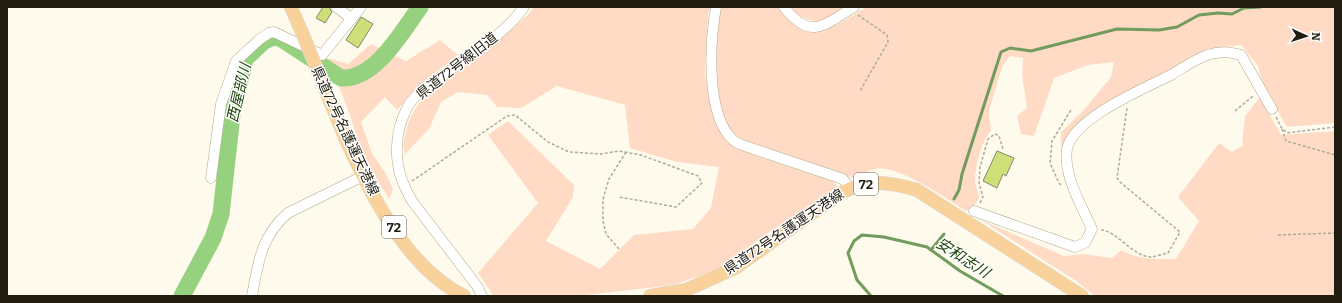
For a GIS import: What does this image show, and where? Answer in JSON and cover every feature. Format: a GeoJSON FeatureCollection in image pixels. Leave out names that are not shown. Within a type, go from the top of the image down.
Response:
{"type":"FeatureCollection","features":[{"type":"Feature","properties":{"kind":"main road","name":"県道72号名護運天港線"},"geometry":{"type":"LineString","coordinates":[[291,7],[346,140],[363,176],[394,226],[418,260],[451,290],[464,296]]}},
{"type":"Feature","properties":{"kind":"main road","name":"県道72号名護運天港線"},"geometry":{"type":"LineString","coordinates":[[650,296],[686,290],[710,281],[735,268],[811,213],[850,188],[879,182],[895,184],[918,190],[1082,296]]}},
{"type":"Feature","properties":{"kind":"street"},"geometry":{"type":"LineString","coordinates":[[336,7],[351,18]]}},
{"type":"Feature","properties":{"kind":"street"},"geometry":{"type":"LineString","coordinates":[[211,178],[221,104],[236,61],[260,39],[269,33],[274,32],[322,55],[361,7]]}},
{"type":"Feature","properties":{"kind":"street","name":"県道72号線旧道"},"geometry":{"type":"LineString","coordinates":[[482,296],[477,286],[412,201],[404,187],[398,172],[397,140],[407,108],[419,93],[490,41],[524,7]]}},
{"type":"Feature","properties":{"kind":"street"},"geometry":{"type":"LineString","coordinates":[[716,7],[713,24],[711,80],[720,117],[727,132],[734,141],[843,179],[850,188]]}},
{"type":"Feature","properties":{"kind":"street"},"geometry":{"type":"LineString","coordinates":[[784,7],[792,16],[808,27],[827,25],[852,8]]}},
{"type":"Feature","properties":{"kind":"street"},"geometry":{"type":"LineString","coordinates":[[974,211],[1075,247],[1085,243],[1092,229],[1066,166],[1068,148],[1074,135],[1093,118],[1129,96],[1210,54],[1228,51],[1241,55],[1272,109]]}},
{"type":"Feature","properties":{"kind":"street"},"geometry":{"type":"LineString","coordinates":[[252,296],[262,248],[278,221],[288,213],[363,176]]}},
{"type":"Feature","properties":{"kind":"path"},"geometry":{"type":"LineString","coordinates":[[852,8],[887,35],[888,42],[860,91]]}},
{"type":"Feature","properties":{"kind":"path"},"geometry":{"type":"LineString","coordinates":[[1235,111],[1260,89]]}},
{"type":"Feature","properties":{"kind":"path"},"geometry":{"type":"LineString","coordinates":[[1092,229],[1107,230],[1129,248],[1151,257],[1168,253],[1180,232],[1117,178],[1129,96]]}},
{"type":"Feature","properties":{"kind":"path"},"geometry":{"type":"LineString","coordinates":[[1272,109],[1286,141],[1335,155]]}},
{"type":"Feature","properties":{"kind":"path"},"geometry":{"type":"LineString","coordinates":[[404,187],[507,116],[515,115],[548,142],[569,152],[601,154],[619,151],[641,155],[698,176],[702,183],[676,207],[620,197]]}},
{"type":"Feature","properties":{"kind":"path"},"geometry":{"type":"LineString","coordinates":[[1281,127],[1287,133],[1335,127]]}},
{"type":"Feature","properties":{"kind":"path"},"geometry":{"type":"LineString","coordinates":[[974,211],[982,197],[979,183],[980,167],[988,139],[995,134],[999,136],[1003,149]]}},
{"type":"Feature","properties":{"kind":"path"},"geometry":{"type":"LineString","coordinates":[[619,249],[606,234],[603,221],[603,198],[609,179],[626,152]]}},
{"type":"Feature","properties":{"kind":"path"},"geometry":{"type":"LineString","coordinates":[[1278,235],[1335,233]]}},
{"type":"Feature","properties":{"kind":"shaded area"},"geometry":{"type":"Polygon","coordinates":[[[533,7],[711,7],[708,14],[705,75],[713,116],[731,143],[745,152],[833,181],[838,187],[765,235],[721,268],[674,285],[577,296],[493,295],[478,273],[538,203],[488,135],[508,121],[574,185],[573,197],[546,241],[600,269],[634,235],[693,229],[711,208],[719,167],[677,162],[630,148],[625,105],[557,86],[521,108],[497,107],[487,95],[458,92],[441,102],[429,129],[405,154],[404,140],[406,131],[411,116],[419,103],[440,82],[506,35],[530,13],[533,7]]]}},
{"type":"Feature","properties":{"kind":"shaded area"},"geometry":{"type":"Polygon","coordinates":[[[721,7],[778,7],[795,26],[803,30],[818,31],[836,25],[866,7],[1335,7],[1335,123],[1287,127],[1263,86],[1258,66],[1241,45],[1207,49],[1101,107],[1066,139],[1062,163],[1061,132],[1084,110],[1111,77],[1114,62],[1088,65],[1054,78],[1034,136],[1021,134],[1017,116],[1027,108],[1022,74],[1023,58],[1010,56],[1002,67],[989,111],[991,131],[985,141],[977,163],[975,183],[979,198],[972,207],[966,211],[935,191],[896,172],[885,169],[876,169],[857,179],[739,139],[725,120],[718,95],[716,68],[717,30],[718,16],[721,7]]]}},
{"type":"Feature","properties":{"kind":"shaded area"},"geometry":{"type":"Polygon","coordinates":[[[790,7],[844,7],[829,19],[817,21],[802,17],[790,7]]]}},
{"type":"Feature","properties":{"kind":"shaded area"},"geometry":{"type":"Polygon","coordinates":[[[440,40],[458,55],[422,83],[397,110],[385,97],[361,122],[372,153],[386,174],[393,189],[389,199],[362,155],[350,115],[328,58],[348,64],[371,44],[406,61],[440,40]]]}},
{"type":"Feature","properties":{"kind":"shaded area"},"geometry":{"type":"Polygon","coordinates":[[[1260,97],[1281,135],[1335,131],[1335,296],[1095,296],[1076,281],[981,220],[1064,256],[1083,254],[1112,258],[1121,250],[1134,256],[1155,259],[1176,259],[1199,221],[1178,197],[1219,143],[1232,152],[1242,146],[1245,116],[1260,97]]]}},
{"type":"Feature","properties":{"kind":"building"},"geometry":{"type":"Polygon","coordinates":[[[323,7],[329,7],[332,12],[325,23],[316,18],[323,7]]]}},
{"type":"Feature","properties":{"kind":"building"},"geometry":{"type":"Polygon","coordinates":[[[361,17],[373,24],[358,48],[346,40],[361,17]]]}},
{"type":"Feature","properties":{"kind":"building"},"geometry":{"type":"Polygon","coordinates":[[[997,151],[1014,158],[1006,176],[1003,174],[997,188],[983,181],[997,151]]]}},
{"type":"Feature","properties":{"kind":"waterway","name":"西屋部川"},"geometry":{"type":"LineString","coordinates":[[182,296],[213,238],[221,214],[232,115],[245,59],[263,42],[273,37],[280,38],[341,78],[353,77],[365,71],[386,53],[420,7]]}},
{"type":"Feature","properties":{"kind":"waterway"},"geometry":{"type":"LineString","coordinates":[[954,199],[959,190],[962,174],[1001,52],[1010,48],[1031,51],[1117,29],[1159,30],[1177,27],[1199,15],[1218,13],[1232,14],[1244,8],[1261,7]]}},
{"type":"Feature","properties":{"kind":"waterway"},"geometry":{"type":"LineString","coordinates":[[931,250],[944,234]]}},
{"type":"Feature","properties":{"kind":"waterway","name":"安和志川"},"geometry":{"type":"LineString","coordinates":[[871,296],[857,280],[848,253],[854,241],[862,235],[884,237],[927,247],[960,271],[1003,296]]}}]}
